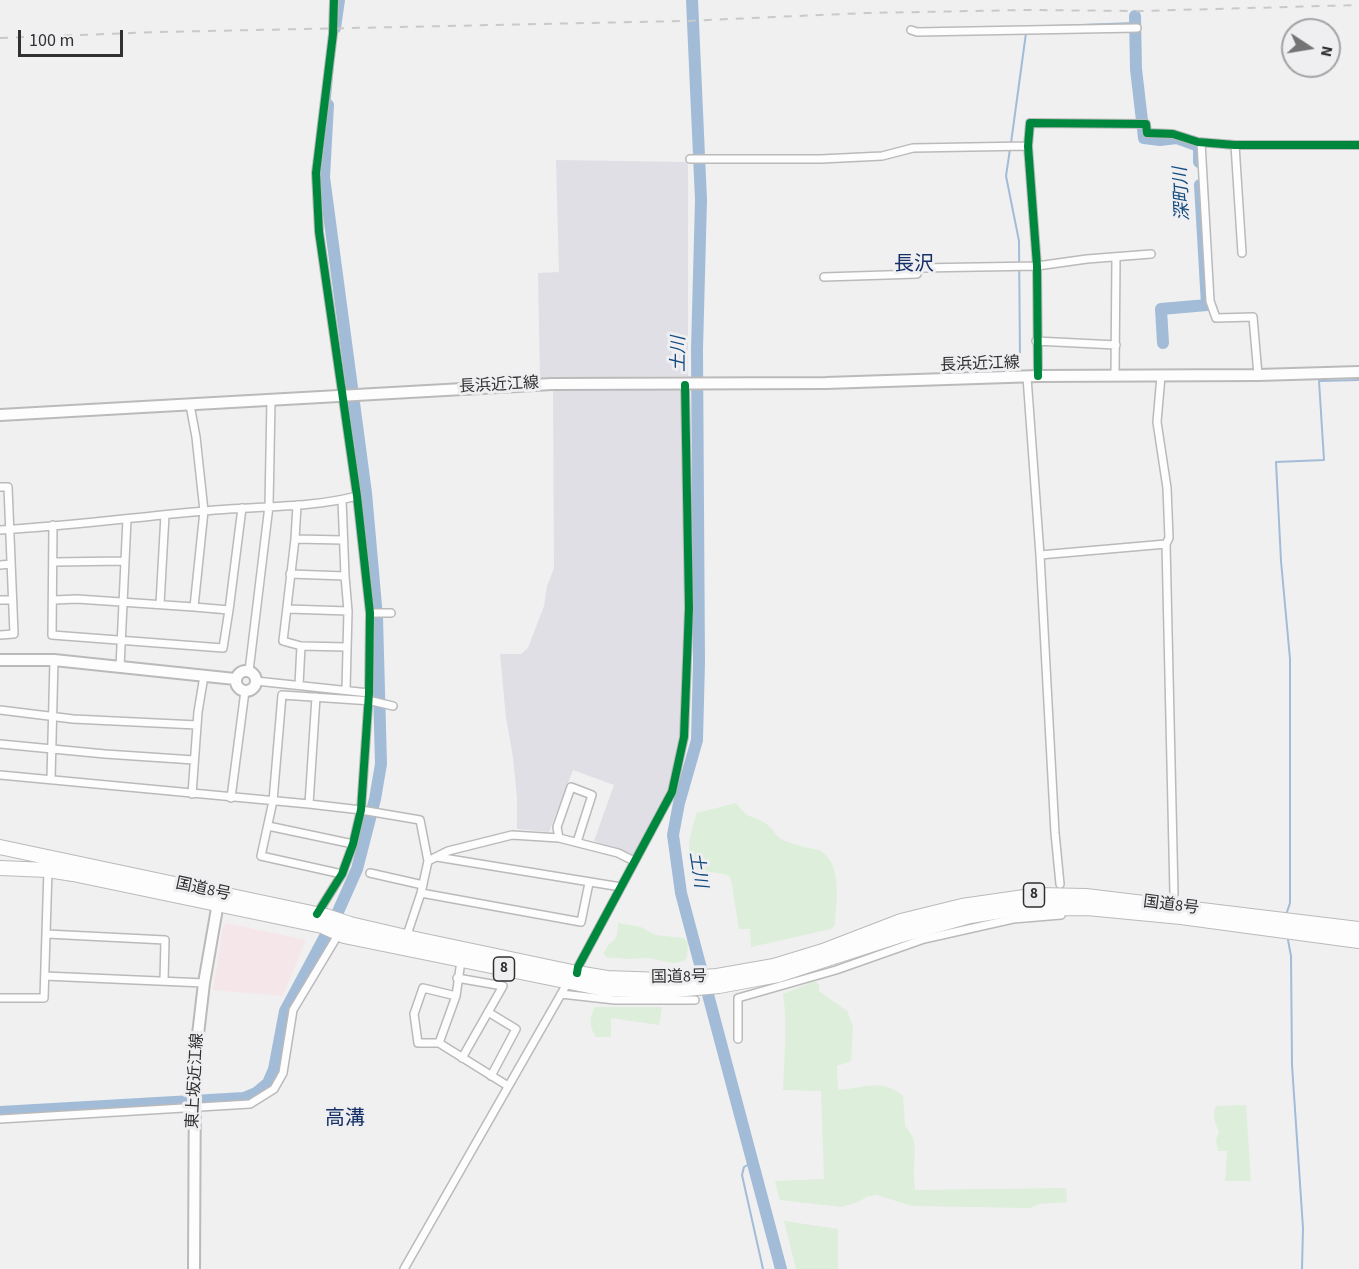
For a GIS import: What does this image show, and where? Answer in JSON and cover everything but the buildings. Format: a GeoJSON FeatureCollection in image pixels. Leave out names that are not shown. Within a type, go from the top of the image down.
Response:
{"type":"FeatureCollection","features":[{"type":"Feature","properties":{"kind":"highway","name":"国道8号"},"geometry":{"type":"LineString","coordinates":[[0,847],[218,899]]}},
{"type":"Feature","properties":{"kind":"highway","name":"国道8号"},"geometry":{"type":"LineString","coordinates":[[0,868],[48,870],[322,919],[343,933],[405,943],[569,983]]}},
{"type":"Feature","properties":{"kind":"highway","name":"国道8号"},"geometry":{"type":"LineString","coordinates":[[718,981],[823,951],[901,921],[962,906],[1038,895],[1086,896],[1359,929]]}},
{"type":"Feature","properties":{"kind":"highway","name":"国道8号"},"geometry":{"type":"LineString","coordinates":[[405,943],[461,961],[569,983],[607,978],[663,986],[778,975],[898,936],[970,916],[1013,909],[1087,908],[1181,917],[1359,941]]}},
{"type":"Feature","properties":{"kind":"main road","name":"長浜近江線"},"geometry":{"type":"LineString","coordinates":[[0,415],[552,384],[710,385],[1115,375],[1359,372]]}},
{"type":"Feature","properties":{"kind":"main road"},"geometry":{"type":"LineString","coordinates":[[0,660],[54,660],[236,679]]}},
{"type":"Feature","properties":{"kind":"main road"},"geometry":{"type":"LineString","coordinates":[[249,671],[254,675],[256,681],[251,689],[245,691],[239,688],[236,679],[240,672],[249,671]]}},
{"type":"Feature","properties":{"kind":"main road","name":"東上坂近江線"},"geometry":{"type":"LineString","coordinates":[[194,1269],[195,1060],[204,983],[218,899]]}},
{"type":"Feature","properties":{"kind":"street"},"geometry":{"type":"LineString","coordinates":[[322,919],[342,874],[363,810],[370,698],[370,613],[357,496],[318,232],[316,173],[333,34],[334,0]]}},
{"type":"Feature","properties":{"kind":"street"},"geometry":{"type":"LineString","coordinates":[[911,30],[917,32],[1031,28],[1137,28]]}},
{"type":"Feature","properties":{"kind":"street"},"geometry":{"type":"LineString","coordinates":[[1060,884],[1055,833],[1032,377],[1036,341],[1037,266],[1028,146],[1030,123],[1146,124],[1147,133],[1151,135],[1173,134],[1201,142],[1235,145],[1359,145]]}},
{"type":"Feature","properties":{"kind":"street"},"geometry":{"type":"LineString","coordinates":[[1201,142],[1210,301],[1216,318],[1252,317],[1258,375]]}},
{"type":"Feature","properties":{"kind":"street"},"geometry":{"type":"LineString","coordinates":[[1235,145],[1242,253]]}},
{"type":"Feature","properties":{"kind":"street"},"geometry":{"type":"LineString","coordinates":[[690,159],[831,158],[882,156],[913,148],[1028,146]]}},
{"type":"Feature","properties":{"kind":"street"},"geometry":{"type":"LineString","coordinates":[[824,277],[917,274],[919,268],[1037,266],[1152,254]]}},
{"type":"Feature","properties":{"kind":"street"},"geometry":{"type":"LineString","coordinates":[[1115,375],[1116,258]]}},
{"type":"Feature","properties":{"kind":"street"},"geometry":{"type":"LineString","coordinates":[[1036,341],[1116,345]]}},
{"type":"Feature","properties":{"kind":"street"},"geometry":{"type":"LineString","coordinates":[[1161,376],[1157,422],[1167,488],[1169,537],[1166,544],[1174,894]]}},
{"type":"Feature","properties":{"kind":"street"},"geometry":{"type":"LineString","coordinates":[[404,1269],[578,967],[672,792],[684,737],[689,608],[687,384]]}},
{"type":"Feature","properties":{"kind":"street"},"geometry":{"type":"LineString","coordinates":[[249,671],[269,506],[271,400]]}},
{"type":"Feature","properties":{"kind":"street"},"geometry":{"type":"LineString","coordinates":[[190,405],[204,511],[194,607]]}},
{"type":"Feature","properties":{"kind":"street"},"geometry":{"type":"LineString","coordinates":[[0,487],[8,487],[14,634],[0,635]]}},
{"type":"Feature","properties":{"kind":"street"},"geometry":{"type":"LineString","coordinates":[[0,530],[242,507],[297,505],[357,496]]}},
{"type":"Feature","properties":{"kind":"street"},"geometry":{"type":"LineString","coordinates":[[342,500],[348,611],[346,690]]}},
{"type":"Feature","properties":{"kind":"street"},"geometry":{"type":"LineString","coordinates":[[297,505],[283,640],[301,646],[347,647]]}},
{"type":"Feature","properties":{"kind":"street"},"geometry":{"type":"LineString","coordinates":[[53,525],[52,635],[223,648],[242,507]]}},
{"type":"Feature","properties":{"kind":"street"},"geometry":{"type":"LineString","coordinates":[[160,604],[165,515]]}},
{"type":"Feature","properties":{"kind":"street"},"geometry":{"type":"LineString","coordinates":[[120,667],[127,519]]}},
{"type":"Feature","properties":{"kind":"street"},"geometry":{"type":"LineString","coordinates":[[295,539],[343,540]]}},
{"type":"Feature","properties":{"kind":"street"},"geometry":{"type":"LineString","coordinates":[[1040,555],[1166,544]]}},
{"type":"Feature","properties":{"kind":"street"},"geometry":{"type":"LineString","coordinates":[[54,562],[125,561]]}},
{"type":"Feature","properties":{"kind":"street"},"geometry":{"type":"LineString","coordinates":[[0,565],[11,564]]}},
{"type":"Feature","properties":{"kind":"street"},"geometry":{"type":"LineString","coordinates":[[290,574],[345,576]]}},
{"type":"Feature","properties":{"kind":"street"},"geometry":{"type":"LineString","coordinates":[[54,600],[77,599],[229,610]]}},
{"type":"Feature","properties":{"kind":"street"},"geometry":{"type":"LineString","coordinates":[[0,600],[12,600]]}},
{"type":"Feature","properties":{"kind":"street"},"geometry":{"type":"LineString","coordinates":[[288,609],[348,611]]}},
{"type":"Feature","properties":{"kind":"street"},"geometry":{"type":"LineString","coordinates":[[370,613],[391,613]]}},
{"type":"Feature","properties":{"kind":"street"},"geometry":{"type":"LineString","coordinates":[[299,685],[301,646]]}},
{"type":"Feature","properties":{"kind":"street"},"geometry":{"type":"LineString","coordinates":[[51,779],[54,660]]}},
{"type":"Feature","properties":{"kind":"street"},"geometry":{"type":"LineString","coordinates":[[192,795],[196,725],[204,676]]}},
{"type":"Feature","properties":{"kind":"street"},"geometry":{"type":"LineString","coordinates":[[256,681],[346,690],[392,706]]}},
{"type":"Feature","properties":{"kind":"street"},"geometry":{"type":"LineString","coordinates":[[231,798],[245,691]]}},
{"type":"Feature","properties":{"kind":"street"},"geometry":{"type":"LineString","coordinates":[[342,874],[261,856],[273,801],[282,695],[370,698]]}},
{"type":"Feature","properties":{"kind":"street"},"geometry":{"type":"LineString","coordinates":[[309,804],[316,697]]}},
{"type":"Feature","properties":{"kind":"street"},"geometry":{"type":"LineString","coordinates":[[0,710],[73,719],[196,725]]}},
{"type":"Feature","properties":{"kind":"street"},"geometry":{"type":"LineString","coordinates":[[0,744],[194,760]]}},
{"type":"Feature","properties":{"kind":"street"},"geometry":{"type":"LineString","coordinates":[[0,775],[192,795],[309,804],[420,820],[428,861],[405,943]]}},
{"type":"Feature","properties":{"kind":"street"},"geometry":{"type":"LineString","coordinates":[[559,838],[557,827],[571,787],[592,795],[577,842]]}},
{"type":"Feature","properties":{"kind":"street"},"geometry":{"type":"LineString","coordinates":[[268,826],[352,844]]}},
{"type":"Feature","properties":{"kind":"street"},"geometry":{"type":"LineString","coordinates":[[428,861],[448,851],[512,835],[559,838],[618,852],[634,861]]}},
{"type":"Feature","properties":{"kind":"street"},"geometry":{"type":"LineString","coordinates":[[437,856],[621,887]]}},
{"type":"Feature","properties":{"kind":"street"},"geometry":{"type":"LineString","coordinates":[[0,998],[44,998],[48,870]]}},
{"type":"Feature","properties":{"kind":"street"},"geometry":{"type":"LineString","coordinates":[[370,873],[422,889],[581,922],[590,883]]}},
{"type":"Feature","properties":{"kind":"street"},"geometry":{"type":"LineString","coordinates":[[738,1039],[738,998],[836,970],[924,939],[1013,919],[1061,915]]}},
{"type":"Feature","properties":{"kind":"street"},"geometry":{"type":"LineString","coordinates":[[0,1119],[194,1103],[250,1104],[274,1089],[283,1073],[293,1010],[343,933]]}},
{"type":"Feature","properties":{"kind":"street"},"geometry":{"type":"LineString","coordinates":[[47,934],[165,940],[164,981]]}},
{"type":"Feature","properties":{"kind":"street"},"geometry":{"type":"LineString","coordinates":[[439,1043],[456,996],[461,961]]}},
{"type":"Feature","properties":{"kind":"street"},"geometry":{"type":"LineString","coordinates":[[45,976],[204,983]]}},
{"type":"Feature","properties":{"kind":"street"},"geometry":{"type":"LineString","coordinates":[[458,978],[503,986],[462,1058]]}},
{"type":"Feature","properties":{"kind":"street"},"geometry":{"type":"LineString","coordinates":[[569,983],[615,1000],[695,1000]]}},
{"type":"Feature","properties":{"kind":"street"},"geometry":{"type":"LineString","coordinates":[[456,996],[423,988],[414,1014],[418,1043],[439,1043],[508,1086]]}},
{"type":"Feature","properties":{"kind":"street"},"geometry":{"type":"LineString","coordinates":[[488,1012],[516,1029],[490,1076]]}},
{"type":"Feature","properties":{"kind":"shaded area"},"geometry":{"type":"Polygon","coordinates":[[[556,160],[688,162],[688,376],[540,378],[538,273],[559,272],[556,160]]]}},
{"type":"Feature","properties":{"kind":"shaded area"},"geometry":{"type":"Polygon","coordinates":[[[682,387],[685,496],[684,656],[681,734],[668,790],[634,855],[594,841],[614,785],[573,770],[549,832],[517,829],[517,798],[500,654],[521,654],[528,648],[544,606],[547,586],[554,568],[553,389],[682,387]]]}},
{"type":"Feature","properties":{"kind":"shaded area"},"geometry":{"type":"Polygon","coordinates":[[[226,923],[306,940],[283,996],[213,990],[223,927],[226,923]]]}},
{"type":"Feature","properties":{"kind":"green space"},"geometry":{"type":"Polygon","coordinates":[[[736,803],[747,815],[760,820],[781,839],[820,850],[828,857],[833,866],[837,885],[835,925],[831,929],[751,947],[750,929],[739,929],[731,879],[728,875],[698,870],[690,862],[689,856],[690,837],[697,813],[736,803]]]}},
{"type":"Feature","properties":{"kind":"green space"},"geometry":{"type":"Polygon","coordinates":[[[618,923],[641,927],[655,935],[684,938],[688,942],[687,957],[684,961],[674,963],[648,958],[606,957],[604,953],[606,948],[617,936],[618,923]]]}},
{"type":"Feature","properties":{"kind":"green space"},"geometry":{"type":"Polygon","coordinates":[[[815,981],[819,985],[819,991],[847,1011],[853,1026],[851,1061],[837,1066],[838,1090],[880,1086],[896,1090],[903,1096],[905,1126],[912,1135],[914,1145],[915,1190],[1066,1188],[1067,1202],[1039,1204],[1030,1208],[912,1206],[877,1195],[868,1196],[841,1207],[780,1200],[775,1181],[824,1179],[821,1091],[783,1090],[785,1030],[783,994],[815,981]]]}},
{"type":"Feature","properties":{"kind":"green space"},"geometry":{"type":"Polygon","coordinates":[[[595,1007],[662,1007],[659,1025],[611,1018],[611,1037],[596,1037],[591,1022],[595,1007]]]}},
{"type":"Feature","properties":{"kind":"green space"},"geometry":{"type":"Polygon","coordinates":[[[1246,1105],[1251,1181],[1225,1181],[1227,1151],[1218,1151],[1216,1140],[1219,1132],[1214,1113],[1216,1106],[1246,1105]]]}},
{"type":"Feature","properties":{"kind":"green space"},"geometry":{"type":"Polygon","coordinates":[[[784,1221],[838,1229],[838,1269],[796,1269],[784,1221]]]}},
{"type":"Feature","properties":{"kind":"water"},"geometry":{"type":"Polygon","coordinates":[[[690,0],[694,0],[697,48],[693,48],[690,0]]]}},
{"type":"Feature","properties":{"kind":"water"},"geometry":{"type":"Polygon","coordinates":[[[335,16],[338,18],[329,121],[325,121],[335,16]]]}},
{"type":"Feature","properties":{"kind":"waterway"},"geometry":{"type":"LineString","coordinates":[[335,28],[339,0]]}},
{"type":"Feature","properties":{"kind":"waterway","name":"土川"},"geometry":{"type":"LineString","coordinates":[[692,0],[701,200],[697,349],[699,662],[697,740],[679,803],[673,835],[681,893],[781,1269]]}},
{"type":"Feature","properties":{"kind":"waterway","name":"深町川"},"geometry":{"type":"LineString","coordinates":[[1135,16],[1136,69],[1144,138],[1160,140],[1177,138],[1199,146],[1199,162]]}},
{"type":"Feature","properties":{"kind":"waterway"},"geometry":{"type":"LineString","coordinates":[[1026,27],[1134,23]]}},
{"type":"Feature","properties":{"kind":"waterway"},"geometry":{"type":"LineString","coordinates":[[1011,143],[1026,33]]}},
{"type":"Feature","properties":{"kind":"waterway"},"geometry":{"type":"LineString","coordinates":[[0,1112],[244,1098],[256,1093],[268,1083],[274,1069],[285,1011],[337,914],[357,869],[375,799],[381,764],[377,617],[366,493],[324,177],[328,105]]}},
{"type":"Feature","properties":{"kind":"waterway"},"geometry":{"type":"LineString","coordinates":[[1010,149],[1006,176],[1019,241],[1020,360]]}},
{"type":"Feature","properties":{"kind":"waterway","name":"深町川"},"geometry":{"type":"LineString","coordinates":[[1163,343],[1161,309],[1207,305],[1200,185]]}},
{"type":"Feature","properties":{"kind":"waterway"},"geometry":{"type":"LineString","coordinates":[[1287,912],[1290,903],[1290,659],[1281,561],[1276,462],[1324,460],[1319,381],[1359,380]]}},
{"type":"Feature","properties":{"kind":"waterway"},"geometry":{"type":"LineString","coordinates":[[1288,940],[1291,956],[1292,1065],[1303,1228],[1302,1269]]}},
{"type":"Feature","properties":{"kind":"waterway"},"geometry":{"type":"LineString","coordinates":[[753,1162],[744,1167],[742,1175],[763,1269]]}},
{"type":"Feature","properties":{"kind":"railway"},"geometry":{"type":"LineString","coordinates":[[0,38],[159,32],[685,21],[865,13],[1026,10],[1141,11],[1359,5]]}},
{"type":"Feature","properties":{"kind":"cycle path"},"geometry":{"type":"LineString","coordinates":[[317,914],[342,874],[353,844],[361,810],[369,693],[370,613],[357,496],[319,232],[316,173],[333,34],[334,0]]}},
{"type":"Feature","properties":{"kind":"cycle path"},"geometry":{"type":"LineString","coordinates":[[1038,376],[1037,266],[1028,146],[1030,123],[1146,124],[1147,133],[1173,134],[1198,142],[1235,145],[1359,145]]}},
{"type":"Feature","properties":{"kind":"cycle path"},"geometry":{"type":"LineString","coordinates":[[577,973],[578,967],[672,792],[684,737],[689,608],[685,385]]}},
{"type":"Feature","properties":{"kind":"district","name":"長沢"},"geometry":{"type":"Point","coordinates":[914,266]}},
{"type":"Feature","properties":{"kind":"district","name":"高溝"},"geometry":{"type":"Point","coordinates":[345,1120]}}]}
